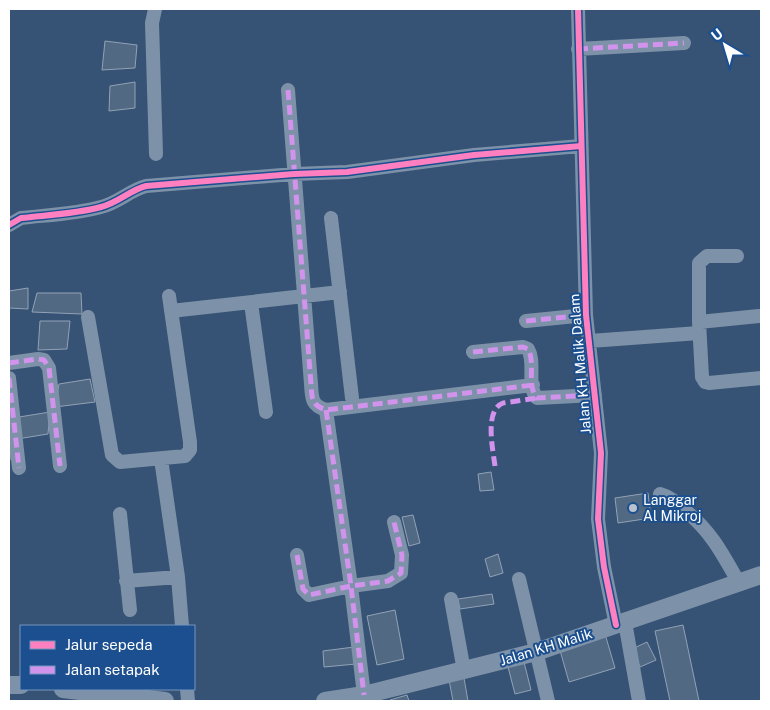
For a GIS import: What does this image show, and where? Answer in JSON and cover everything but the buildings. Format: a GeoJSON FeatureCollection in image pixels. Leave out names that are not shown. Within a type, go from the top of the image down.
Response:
{"type":"FeatureCollection","features":[{"type":"Feature","properties":{"kind":"street"},"geometry":{"type":"LineString","coordinates":[[155,9],[152,23],[156,154]]}},
{"type":"Feature","properties":{"kind":"street","name":"Jalan KH Malik Dalam"},"geometry":{"type":"LineString","coordinates":[[578,9],[586,315],[601,453],[598,519],[604,567],[639,701]]}},
{"type":"Feature","properties":{"kind":"street"},"geometry":{"type":"LineString","coordinates":[[578,49],[684,43]]}},
{"type":"Feature","properties":{"kind":"street"},"geometry":{"type":"LineString","coordinates":[[288,90],[312,396],[318,408],[326,410],[533,385]]}},
{"type":"Feature","properties":{"kind":"street"},"geometry":{"type":"LineString","coordinates":[[9,225],[21,218],[102,207],[116,202],[134,189],[146,186],[294,174],[347,172],[474,155],[581,146]]}},
{"type":"Feature","properties":{"kind":"street"},"geometry":{"type":"LineString","coordinates":[[332,218],[352,398]]}},
{"type":"Feature","properties":{"kind":"street"},"geometry":{"type":"LineString","coordinates":[[737,256],[707,256],[699,263],[699,327],[702,378],[705,382],[709,383],[761,378]]}},
{"type":"Feature","properties":{"kind":"street"},"geometry":{"type":"LineString","coordinates":[[171,311],[340,292]]}},
{"type":"Feature","properties":{"kind":"street"},"geometry":{"type":"LineString","coordinates":[[88,317],[112,455],[120,462],[185,456],[190,450],[190,442],[169,296]]}},
{"type":"Feature","properties":{"kind":"street"},"geometry":{"type":"LineString","coordinates":[[251,303],[266,412]]}},
{"type":"Feature","properties":{"kind":"street"},"geometry":{"type":"LineString","coordinates":[[526,321],[586,315]]}},
{"type":"Feature","properties":{"kind":"street"},"geometry":{"type":"LineString","coordinates":[[590,341],[699,327],[759,316]]}},
{"type":"Feature","properties":{"kind":"street"},"geometry":{"type":"LineString","coordinates":[[473,352],[523,347],[528,349],[534,395],[537,398],[596,395]]}},
{"type":"Feature","properties":{"kind":"street"},"geometry":{"type":"LineString","coordinates":[[9,363],[38,359],[44,360],[49,368],[60,466]]}},
{"type":"Feature","properties":{"kind":"street"},"geometry":{"type":"LineString","coordinates":[[9,378],[19,468]]}},
{"type":"Feature","properties":{"kind":"street"},"geometry":{"type":"LineString","coordinates":[[326,410],[351,586],[364,695]]}},
{"type":"Feature","properties":{"kind":"street"},"geometry":{"type":"LineString","coordinates":[[161,459],[178,577],[182,625]]}},
{"type":"Feature","properties":{"kind":"street"},"geometry":{"type":"LineString","coordinates":[[660,494],[670,497],[706,530],[714,540],[739,583]]}},
{"type":"Feature","properties":{"kind":"street"},"geometry":{"type":"LineString","coordinates":[[120,514],[130,610]]}},
{"type":"Feature","properties":{"kind":"street"},"geometry":{"type":"LineString","coordinates":[[297,555],[303,590],[306,594],[388,581],[401,574],[402,555],[394,522]]}},
{"type":"Feature","properties":{"kind":"street","name":"Jalan KH Malik"},"geometry":{"type":"LineString","coordinates":[[325,701],[364,695],[536,652],[761,575]]}},
{"type":"Feature","properties":{"kind":"street"},"geometry":{"type":"LineString","coordinates":[[126,581],[178,577]]}},
{"type":"Feature","properties":{"kind":"street"},"geometry":{"type":"LineString","coordinates":[[520,579],[548,701]]}},
{"type":"Feature","properties":{"kind":"street"},"geometry":{"type":"LineString","coordinates":[[450,598],[464,670]]}},
{"type":"Feature","properties":{"kind":"street"},"geometry":{"type":"LineString","coordinates":[[72,690],[165,701]]}},
{"type":"Feature","properties":{"kind":"marked path"},"geometry":{"type":"LineString","coordinates":[[578,49],[684,43]]}},
{"type":"Feature","properties":{"kind":"marked path"},"geometry":{"type":"LineString","coordinates":[[288,90],[312,393],[313,400],[317,406],[326,410],[533,385]]}},
{"type":"Feature","properties":{"kind":"marked path"},"geometry":{"type":"LineString","coordinates":[[526,321],[586,315]]}},
{"type":"Feature","properties":{"kind":"marked path"},"geometry":{"type":"LineString","coordinates":[[473,352],[523,347],[528,349],[531,361],[532,387],[537,398],[595,395]]}},
{"type":"Feature","properties":{"kind":"marked path"},"geometry":{"type":"LineString","coordinates":[[9,363],[38,359],[44,360],[49,368],[60,466]]}},
{"type":"Feature","properties":{"kind":"marked path"},"geometry":{"type":"LineString","coordinates":[[9,378],[19,468]]}},
{"type":"Feature","properties":{"kind":"marked path"},"geometry":{"type":"LineString","coordinates":[[495,466],[491,431],[493,414],[497,407],[503,403],[537,398]]}},
{"type":"Feature","properties":{"kind":"marked path"},"geometry":{"type":"LineString","coordinates":[[326,410],[351,586],[364,695]]}},
{"type":"Feature","properties":{"kind":"marked path"},"geometry":{"type":"LineString","coordinates":[[297,555],[303,589],[309,595],[351,586],[388,581],[401,573],[402,555],[394,522]]}},
{"type":"Feature","properties":{"kind":"cycle path"},"geometry":{"type":"LineString","coordinates":[[578,9],[586,315],[601,453],[598,519],[604,567],[616,625]]}},
{"type":"Feature","properties":{"kind":"cycle path"},"geometry":{"type":"LineString","coordinates":[[9,225],[21,218],[72,213],[101,207],[146,186],[294,174],[347,172],[474,155],[581,146]]}},
{"type":"Feature","properties":{"kind":"place","name":"Langgar Al Mikroj"},"geometry":{"type":"Point","coordinates":[633,508]}}]}
